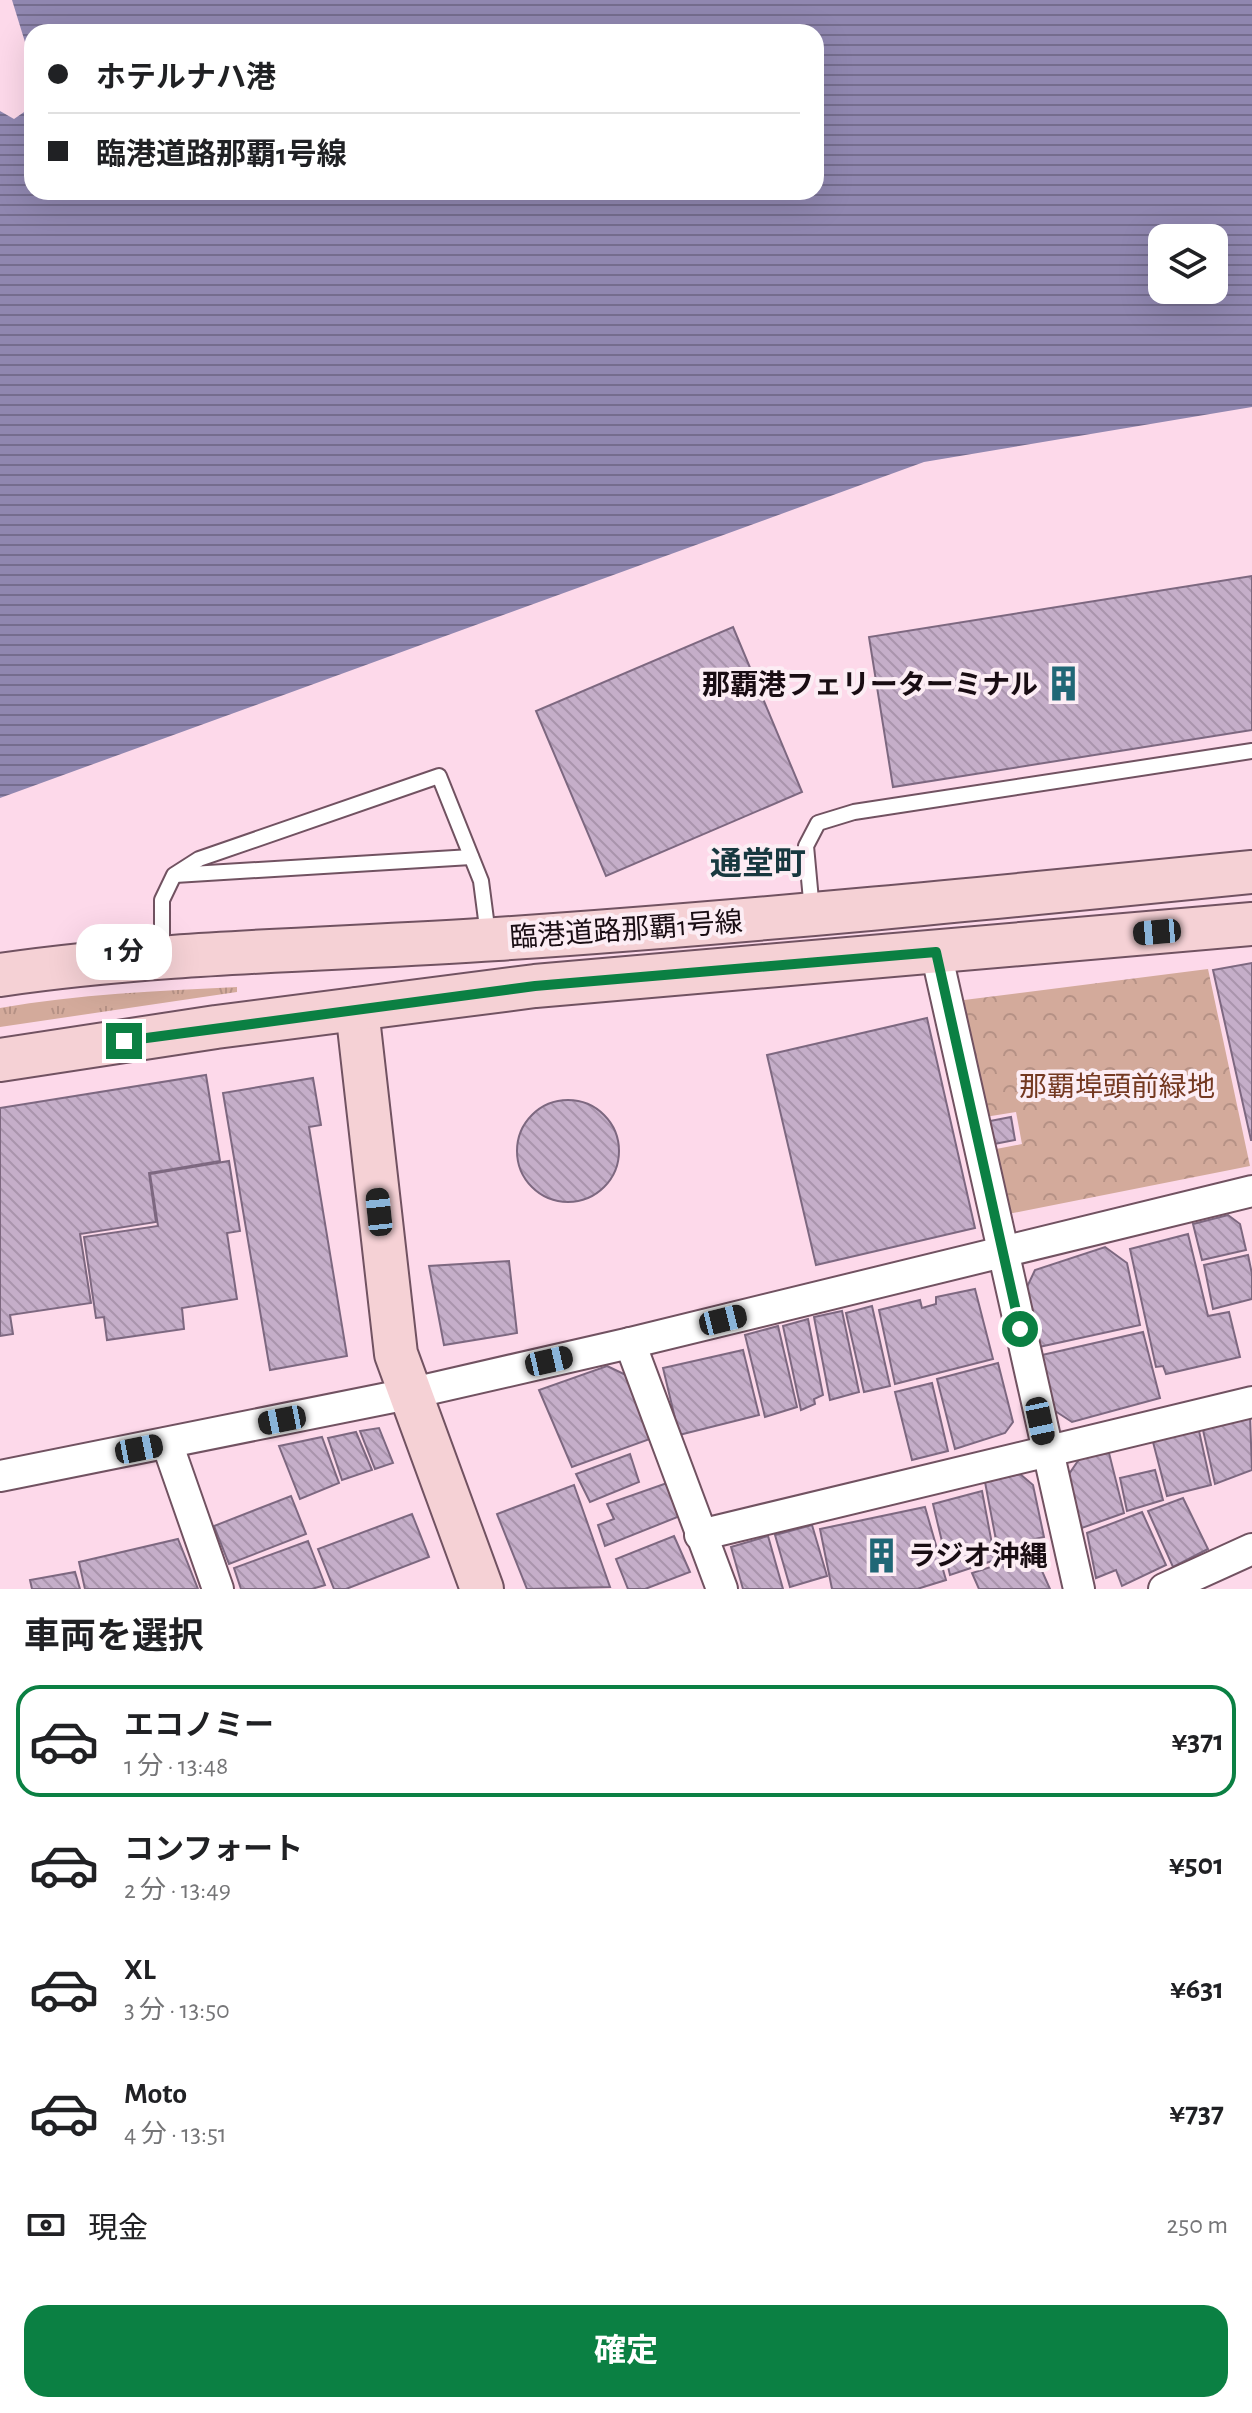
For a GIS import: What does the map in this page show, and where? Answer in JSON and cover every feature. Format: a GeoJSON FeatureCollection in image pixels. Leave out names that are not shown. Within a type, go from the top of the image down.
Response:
{"type":"FeatureCollection","features":[{"type":"Feature","properties":{"kind":"street","name":"臨港道路那覇1号線"},"geometry":{"type":"LineString","coordinates":[[0,975],[162,957],[489,940],[813,915],[1252,872]]}},
{"type":"Feature","properties":{"kind":"street","name":"臨港道路那覇1号線"},"geometry":{"type":"LineString","coordinates":[[0,1060],[216,1027],[535,986],[1252,924]]}},
{"type":"Feature","properties":{"kind":"street"},"geometry":{"type":"LineString","coordinates":[[936,952],[1079,1589]]}},
{"type":"Feature","properties":{"kind":"street"},"geometry":{"type":"LineString","coordinates":[[357,1009],[396,1354],[408,1394],[482,1589]]}},
{"type":"Feature","properties":{"kind":"street"},"geometry":{"type":"LineString","coordinates":[[0,1476],[408,1394],[1252,1191]]}},
{"type":"Feature","properties":{"kind":"street"},"geometry":{"type":"LineString","coordinates":[[630,1343],[722,1589]]}},
{"type":"Feature","properties":{"kind":"street"},"geometry":{"type":"LineString","coordinates":[[700,1535],[1252,1402]]}},
{"type":"Feature","properties":{"kind":"street"},"geometry":{"type":"LineString","coordinates":[[167,1443],[218,1589]]}},
{"type":"Feature","properties":{"kind":"street"},"geometry":{"type":"LineString","coordinates":[[1164,1589],[1252,1549]]}},
{"type":"Feature","properties":{"kind":"lane"},"geometry":{"type":"LineString","coordinates":[[813,915],[806,846],[818,823],[854,812],[1252,751]]}},
{"type":"Feature","properties":{"kind":"lane"},"geometry":{"type":"LineString","coordinates":[[162,957],[162,900],[174,875],[199,859],[439,776],[481,881],[489,940]]}},
{"type":"Feature","properties":{"kind":"lane"},"geometry":{"type":"LineString","coordinates":[[174,875],[471,857]]}},
{"type":"Feature","properties":{"kind":"green space","name":"那覇埠頭前緑地"},"geometry":{"type":"Polygon","coordinates":[[[1208,969],[1250,1166],[1008,1214],[996,1149],[1022,1144],[1016,1112],[985,1117],[964,1000],[1208,969]]]}},
{"type":"Feature","properties":{"kind":"green space"},"geometry":{"type":"Polygon","coordinates":[[[237,987],[237,992],[0,1027],[0,1008],[29,1003],[88,996],[237,987]]]}},
{"type":"Feature","properties":{"kind":"shaded area"},"geometry":{"type":"Polygon","coordinates":[[[12,0],[1252,0],[1252,407],[924,462],[0,798],[0,111],[14,119],[24,112],[24,200],[824,200],[824,24],[24,24],[24,39],[12,0]]]}},
{"type":"Feature","properties":{"kind":"building","name":"那覇港フェリーターミナル"},"geometry":{"type":"Polygon","coordinates":[[[1252,576],[1252,730],[893,787],[869,637],[1252,576]]]}},
{"type":"Feature","properties":{"kind":"building"},"geometry":{"type":"Polygon","coordinates":[[[733,627],[802,792],[606,876],[536,711],[733,627]]]}},
{"type":"Feature","properties":{"kind":"building"},"geometry":{"type":"Polygon","coordinates":[[[1252,963],[1252,1140],[1251,1140],[1213,970],[1252,963]]]}},
{"type":"Feature","properties":{"kind":"building"},"geometry":{"type":"Polygon","coordinates":[[[927,1018],[975,1228],[816,1265],[767,1055],[927,1018]]]}},
{"type":"Feature","properties":{"kind":"building"},"geometry":{"type":"Polygon","coordinates":[[[206,1075],[220,1161],[149,1173],[156,1222],[80,1234],[91,1303],[10,1315],[13,1334],[0,1336],[0,1108],[206,1075]]]}},
{"type":"Feature","properties":{"kind":"building"},"geometry":{"type":"Polygon","coordinates":[[[313,1078],[321,1125],[309,1127],[347,1356],[270,1370],[223,1093],[313,1078]]]}},
{"type":"Feature","properties":{"kind":"building"},"geometry":{"type":"Polygon","coordinates":[[[568,1100],[588,1104],[604,1115],[615,1131],[619,1151],[615,1171],[604,1187],[588,1198],[568,1202],[548,1198],[532,1187],[521,1171],[517,1151],[521,1131],[532,1115],[548,1104],[568,1100]]]}},
{"type":"Feature","properties":{"kind":"building"},"geometry":{"type":"Polygon","coordinates":[[[1011,1117],[1015,1140],[994,1144],[990,1121],[1011,1117]]]}},
{"type":"Feature","properties":{"kind":"building"},"geometry":{"type":"Polygon","coordinates":[[[229,1161],[240,1231],[227,1233],[237,1299],[182,1308],[184,1329],[107,1340],[104,1317],[96,1318],[84,1237],[158,1226],[150,1174],[229,1161]]]}},
{"type":"Feature","properties":{"kind":"building"},"geometry":{"type":"Polygon","coordinates":[[[1228,1215],[1240,1224],[1246,1250],[1202,1260],[1193,1224],[1228,1215]]]}},
{"type":"Feature","properties":{"kind":"building"},"geometry":{"type":"Polygon","coordinates":[[[1188,1234],[1208,1316],[1229,1312],[1240,1357],[1166,1374],[1163,1366],[1156,1367],[1130,1249],[1188,1234]]]}},
{"type":"Feature","properties":{"kind":"building"},"geometry":{"type":"Polygon","coordinates":[[[1105,1247],[1127,1263],[1140,1325],[1039,1347],[1026,1289],[1035,1270],[1105,1247]]]}},
{"type":"Feature","properties":{"kind":"building"},"geometry":{"type":"Polygon","coordinates":[[[1248,1255],[1252,1299],[1213,1309],[1204,1265],[1248,1255]]]}},
{"type":"Feature","properties":{"kind":"building"},"geometry":{"type":"Polygon","coordinates":[[[509,1261],[517,1333],[444,1345],[429,1266],[509,1261]]]}},
{"type":"Feature","properties":{"kind":"building"},"geometry":{"type":"Polygon","coordinates":[[[975,1289],[993,1359],[895,1384],[879,1310],[920,1300],[922,1308],[936,1304],[936,1297],[975,1289]]]}},
{"type":"Feature","properties":{"kind":"building"},"geometry":{"type":"Polygon","coordinates":[[[872,1306],[890,1386],[864,1392],[846,1313],[872,1306]]]}},
{"type":"Feature","properties":{"kind":"building"},"geometry":{"type":"Polygon","coordinates":[[[842,1311],[859,1392],[830,1400],[814,1317],[842,1311]]]}},
{"type":"Feature","properties":{"kind":"building"},"geometry":{"type":"Polygon","coordinates":[[[808,1319],[823,1395],[814,1399],[815,1404],[801,1410],[783,1326],[808,1319]]]}},
{"type":"Feature","properties":{"kind":"building"},"geometry":{"type":"Polygon","coordinates":[[[778,1326],[797,1407],[765,1417],[745,1335],[778,1326]]]}},
{"type":"Feature","properties":{"kind":"building"},"geometry":{"type":"Polygon","coordinates":[[[1143,1332],[1160,1398],[1072,1422],[1052,1409],[1042,1355],[1143,1332]]]}},
{"type":"Feature","properties":{"kind":"building"},"geometry":{"type":"Polygon","coordinates":[[[743,1350],[759,1415],[679,1435],[663,1368],[743,1350]]]}},
{"type":"Feature","properties":{"kind":"building"},"geometry":{"type":"Polygon","coordinates":[[[998,1363],[1013,1422],[1005,1433],[955,1449],[937,1379],[998,1363]]]}},
{"type":"Feature","properties":{"kind":"building"},"geometry":{"type":"Polygon","coordinates":[[[607,1366],[626,1375],[650,1439],[572,1467],[539,1390],[607,1366]]]}},
{"type":"Feature","properties":{"kind":"building"},"geometry":{"type":"Polygon","coordinates":[[[932,1383],[948,1451],[912,1460],[895,1392],[932,1383]]]}},
{"type":"Feature","properties":{"kind":"building"},"geometry":{"type":"Polygon","coordinates":[[[1250,1416],[1252,1470],[1215,1484],[1203,1430],[1250,1416]]]}},
{"type":"Feature","properties":{"kind":"building"},"geometry":{"type":"Polygon","coordinates":[[[379,1428],[393,1463],[375,1469],[360,1431],[379,1428]]]}},
{"type":"Feature","properties":{"kind":"building"},"geometry":{"type":"Polygon","coordinates":[[[1199,1431],[1211,1485],[1167,1496],[1152,1438],[1199,1431]]]}},
{"type":"Feature","properties":{"kind":"building"},"geometry":{"type":"Polygon","coordinates":[[[356,1432],[372,1470],[342,1480],[328,1438],[356,1432]]]}},
{"type":"Feature","properties":{"kind":"building"},"geometry":{"type":"Polygon","coordinates":[[[322,1437],[339,1483],[300,1499],[279,1446],[322,1437]]]}},
{"type":"Feature","properties":{"kind":"building"},"geometry":{"type":"Polygon","coordinates":[[[1109,1453],[1124,1513],[1079,1529],[1067,1477],[1080,1458],[1109,1453]]]}},
{"type":"Feature","properties":{"kind":"building"},"geometry":{"type":"Polygon","coordinates":[[[630,1454],[639,1482],[590,1502],[576,1474],[630,1454]]]}},
{"type":"Feature","properties":{"kind":"building"},"geometry":{"type":"Polygon","coordinates":[[[1155,1470],[1163,1500],[1127,1511],[1120,1478],[1155,1470]]]}},
{"type":"Feature","properties":{"kind":"building"},"geometry":{"type":"Polygon","coordinates":[[[1020,1474],[1033,1485],[1044,1537],[1025,1541],[1024,1549],[999,1556],[985,1482],[1020,1474]]]}},
{"type":"Feature","properties":{"kind":"building"},"geometry":{"type":"Polygon","coordinates":[[[667,1483],[680,1516],[605,1546],[598,1525],[614,1519],[607,1504],[667,1483]]]}},
{"type":"Feature","properties":{"kind":"building"},"geometry":{"type":"Polygon","coordinates":[[[574,1485],[610,1587],[527,1589],[497,1514],[574,1485]]]}},
{"type":"Feature","properties":{"kind":"building"},"geometry":{"type":"Polygon","coordinates":[[[982,1491],[995,1560],[950,1575],[933,1504],[982,1491]]]}},
{"type":"Feature","properties":{"kind":"building"},"geometry":{"type":"Polygon","coordinates":[[[291,1496],[306,1534],[229,1564],[214,1526],[291,1496]]]}},
{"type":"Feature","properties":{"kind":"building"},"geometry":{"type":"Polygon","coordinates":[[[1183,1498],[1208,1549],[1173,1567],[1148,1511],[1183,1498]]]}},
{"type":"Feature","properties":{"kind":"building","name":"ラジオ沖縄"},"geometry":{"type":"Polygon","coordinates":[[[925,1507],[946,1580],[917,1589],[832,1589],[820,1529],[925,1507]]]}},
{"type":"Feature","properties":{"kind":"building"},"geometry":{"type":"Polygon","coordinates":[[[1142,1512],[1166,1565],[1122,1586],[1116,1570],[1096,1578],[1087,1533],[1142,1512]]]}},
{"type":"Feature","properties":{"kind":"building"},"geometry":{"type":"Polygon","coordinates":[[[412,1514],[429,1557],[346,1589],[334,1589],[318,1549],[412,1514]]]}},
{"type":"Feature","properties":{"kind":"building"},"geometry":{"type":"Polygon","coordinates":[[[812,1525],[827,1576],[790,1587],[775,1535],[812,1525]]]}},
{"type":"Feature","properties":{"kind":"building"},"geometry":{"type":"Polygon","coordinates":[[[674,1536],[690,1572],[645,1589],[628,1589],[616,1559],[674,1536]]]}},
{"type":"Feature","properties":{"kind":"building"},"geometry":{"type":"Polygon","coordinates":[[[768,1536],[783,1589],[743,1589],[731,1547],[768,1536]]]}},
{"type":"Feature","properties":{"kind":"building"},"geometry":{"type":"Polygon","coordinates":[[[178,1539],[198,1589],[85,1589],[79,1562],[178,1539]]]}},
{"type":"Feature","properties":{"kind":"building"},"geometry":{"type":"Polygon","coordinates":[[[308,1541],[325,1585],[312,1589],[241,1589],[234,1568],[308,1541]]]}},
{"type":"Feature","properties":{"kind":"building"},"geometry":{"type":"Polygon","coordinates":[[[1034,1553],[1050,1589],[979,1589],[972,1573],[1034,1553]]]}},
{"type":"Feature","properties":{"kind":"building"},"geometry":{"type":"Polygon","coordinates":[[[75,1572],[80,1589],[32,1589],[30,1580],[75,1572]]]}},
{"type":"Feature","properties":{"kind":"place","name":"那覇港フェリーターミナル"},"geometry":{"type":"Point","coordinates":[1064,684]}},
{"type":"Feature","properties":{"kind":"place","name":"ラジオ沖縄"},"geometry":{"type":"Point","coordinates":[882,1555]}},
{"type":"Feature","properties":{"kind":"district","name":"通堂町"},"geometry":{"type":"Point","coordinates":[758,863]}},
{"type":"Feature","properties":{"kind":"route"},"geometry":{"type":"LineString","coordinates":[[124,1041],[535,986],[936,952],[1020,1329]]}}]}
